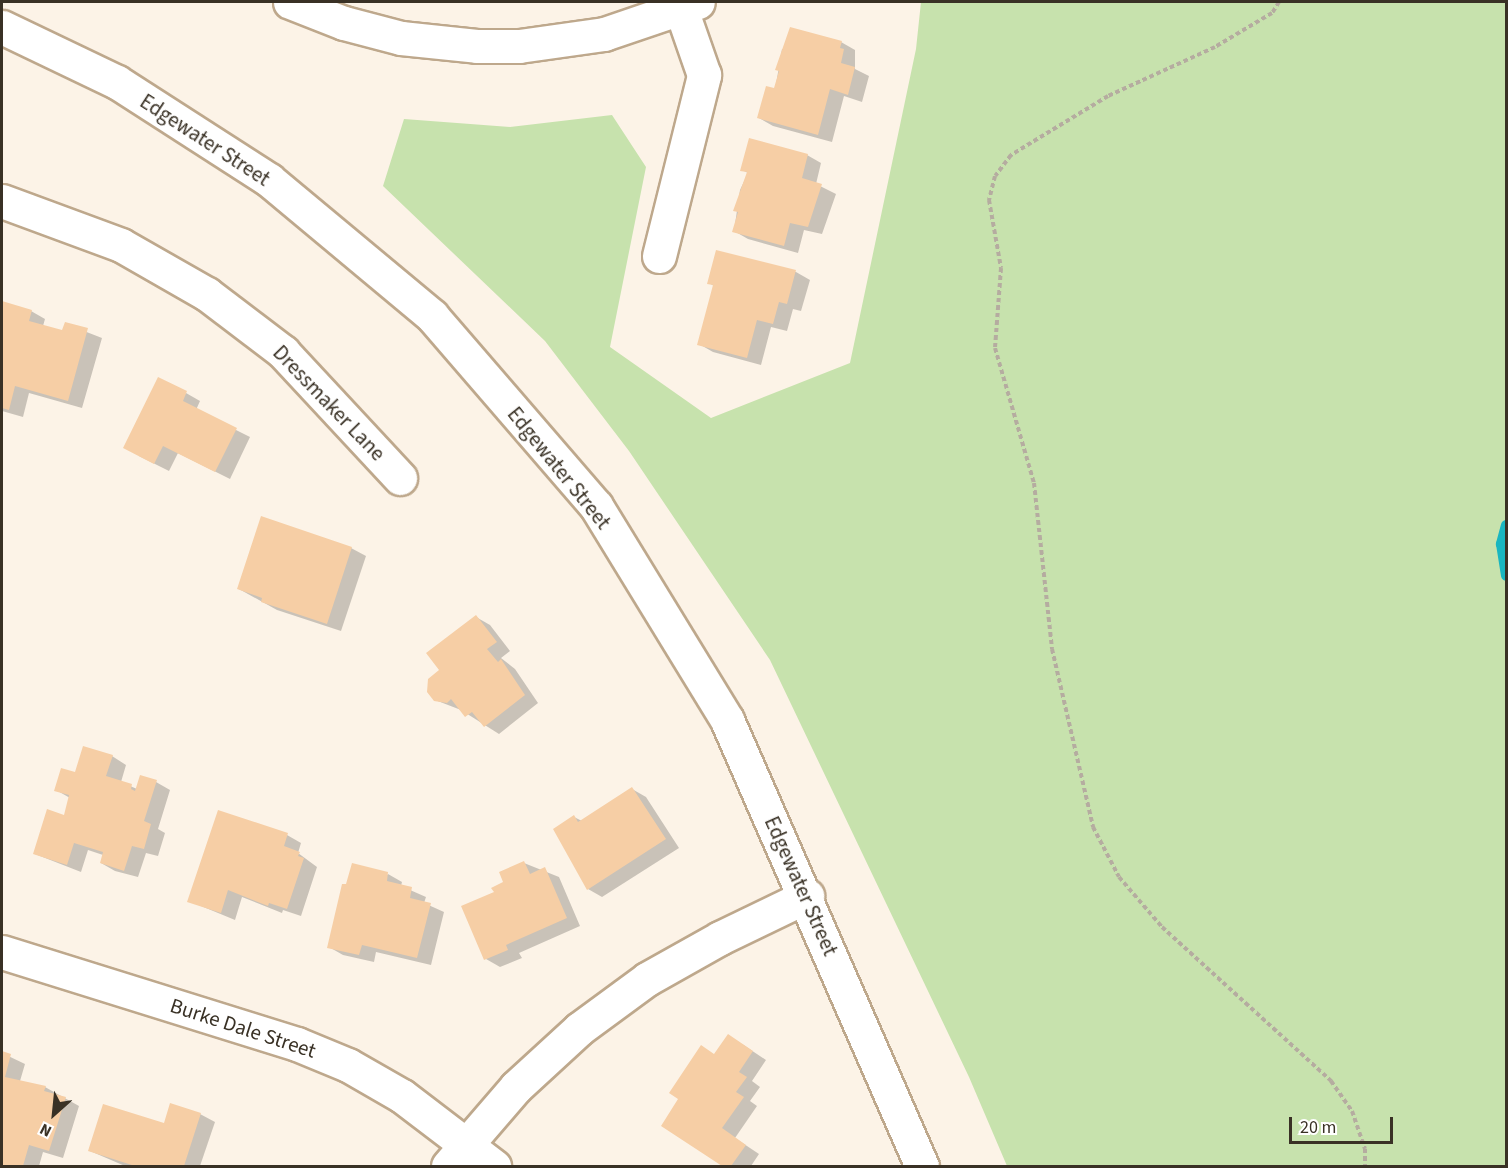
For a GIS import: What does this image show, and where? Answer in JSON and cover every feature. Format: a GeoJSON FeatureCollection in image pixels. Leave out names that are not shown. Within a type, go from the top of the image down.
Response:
{"type":"FeatureCollection","features":[{"type":"Feature","properties":{"kind":"street"},"geometry":{"type":"LineString","coordinates":[[290,2],[344,23],[401,38],[477,46],[519,46],[593,36],[689,5],[704,75],[659,256]]}},
{"type":"Feature","properties":{"kind":"street","name":"Edgewater Street"},"geometry":{"type":"LineString","coordinates":[[2,27],[117,82],[269,180],[432,316],[596,506],[727,720],[807,896],[922,1167]]}},
{"type":"Feature","properties":{"kind":"street","name":"Dressmaker Lane"},"geometry":{"type":"LineString","coordinates":[[2,201],[121,245],[207,294],[299,368],[400,478]]}},
{"type":"Feature","properties":{"kind":"street"},"geometry":{"type":"LineString","coordinates":[[457,1155],[516,1086],[571,1036],[647,979],[720,938],[807,896]]}},
{"type":"Feature","properties":{"kind":"street","name":"Burke Dale Street"},"geometry":{"type":"LineString","coordinates":[[2,952],[297,1044],[348,1065],[402,1096],[457,1155],[494,1167]]}},
{"type":"Feature","properties":{"kind":"path"},"geometry":{"type":"LineString","coordinates":[[1279,2],[1272,14],[1215,47],[1108,96],[1011,155],[995,176],[989,200],[1001,268],[995,348],[1034,483],[1052,649],[1093,827],[1119,877],[1162,927],[1331,1081],[1352,1111],[1365,1149],[1365,1167]]}},
{"type":"Feature","properties":{"kind":"green space"},"geometry":{"type":"Polygon","coordinates":[[[921,2],[1506,2],[1506,1166],[1007,1166],[969,1077],[770,660],[629,451],[545,341],[383,186],[404,119],[510,127],[612,115],[646,167],[610,347],[711,418],[850,363],[916,49],[921,2]]]}},
{"type":"Feature","properties":{"kind":"building"},"geometry":{"type":"Polygon","coordinates":[[[790,27],[842,41],[840,48],[844,49],[841,63],[855,67],[848,95],[830,89],[818,135],[757,118],[766,86],[774,88],[779,71],[775,70],[790,27]]]}},
{"type":"Feature","properties":{"kind":"building"},"geometry":{"type":"Polygon","coordinates":[[[749,138],[808,154],[802,178],[822,184],[808,227],[790,223],[784,246],[732,232],[738,212],[733,211],[747,172],[740,171],[749,138]]]}},
{"type":"Feature","properties":{"kind":"building"},"geometry":{"type":"Polygon","coordinates":[[[716,250],[796,270],[787,304],[779,302],[773,324],[757,320],[747,358],[697,345],[713,285],[707,284],[716,250]]]}},
{"type":"Feature","properties":{"kind":"building"},"geometry":{"type":"Polygon","coordinates":[[[2,301],[32,310],[29,321],[62,330],[65,322],[88,328],[68,401],[15,386],[9,410],[2,408],[2,301]]]}},
{"type":"Feature","properties":{"kind":"building"},"geometry":{"type":"Polygon","coordinates":[[[158,377],[187,391],[183,401],[237,428],[215,472],[163,446],[154,464],[123,448],[158,377]]]}},
{"type":"Feature","properties":{"kind":"building"},"geometry":{"type":"Polygon","coordinates":[[[261,516],[352,547],[327,624],[261,602],[262,598],[237,589],[261,516]]]}},
{"type":"Feature","properties":{"kind":"building"},"geometry":{"type":"Polygon","coordinates":[[[476,615],[497,642],[487,649],[498,662],[501,659],[525,695],[484,727],[472,712],[465,717],[451,699],[447,703],[434,701],[427,692],[428,679],[439,670],[426,653],[476,615]]]}},
{"type":"Feature","properties":{"kind":"building"},"geometry":{"type":"Polygon","coordinates":[[[83,746],[113,755],[106,776],[132,784],[131,789],[135,791],[140,775],[157,780],[144,821],[151,824],[144,849],[132,846],[124,871],[100,863],[103,852],[74,843],[67,865],[33,854],[47,809],[64,815],[69,795],[54,791],[61,768],[75,772],[83,746]]]}},
{"type":"Feature","properties":{"kind":"building"},"geometry":{"type":"Polygon","coordinates":[[[632,787],[666,839],[587,890],[553,829],[574,815],[578,822],[632,787]]]}},
{"type":"Feature","properties":{"kind":"building"},"geometry":{"type":"Polygon","coordinates":[[[218,810],[288,833],[284,846],[300,852],[298,856],[304,858],[287,909],[269,903],[268,906],[228,890],[221,913],[187,902],[218,810]]]}},
{"type":"Feature","properties":{"kind":"building"},"geometry":{"type":"Polygon","coordinates":[[[524,861],[530,874],[545,867],[567,918],[506,945],[508,950],[484,960],[461,906],[494,892],[491,888],[503,882],[499,872],[524,861]]]}},
{"type":"Feature","properties":{"kind":"building"},"geometry":{"type":"Polygon","coordinates":[[[352,863],[388,872],[387,881],[412,887],[410,898],[431,903],[417,958],[362,945],[359,955],[327,948],[342,884],[346,884],[352,863]]]}},
{"type":"Feature","properties":{"kind":"building"},"geometry":{"type":"Polygon","coordinates":[[[728,1034],[753,1051],[739,1072],[747,1077],[736,1092],[744,1097],[722,1128],[746,1145],[731,1166],[722,1166],[661,1126],[678,1099],[669,1093],[701,1045],[714,1054],[728,1034]]]}},
{"type":"Feature","properties":{"kind":"building"},"geometry":{"type":"Polygon","coordinates":[[[2,1051],[11,1054],[5,1077],[46,1086],[44,1091],[66,1097],[49,1151],[29,1145],[23,1166],[2,1166],[2,1051]]]}},
{"type":"Feature","properties":{"kind":"building"},"geometry":{"type":"Polygon","coordinates":[[[170,1103],[201,1113],[184,1166],[135,1166],[88,1151],[103,1104],[164,1123],[170,1103]]]}},
{"type":"Feature","properties":{"kind":"waterway"},"geometry":{"type":"LineString","coordinates":[[1506,525],[1501,544],[1506,576]]}}]}
